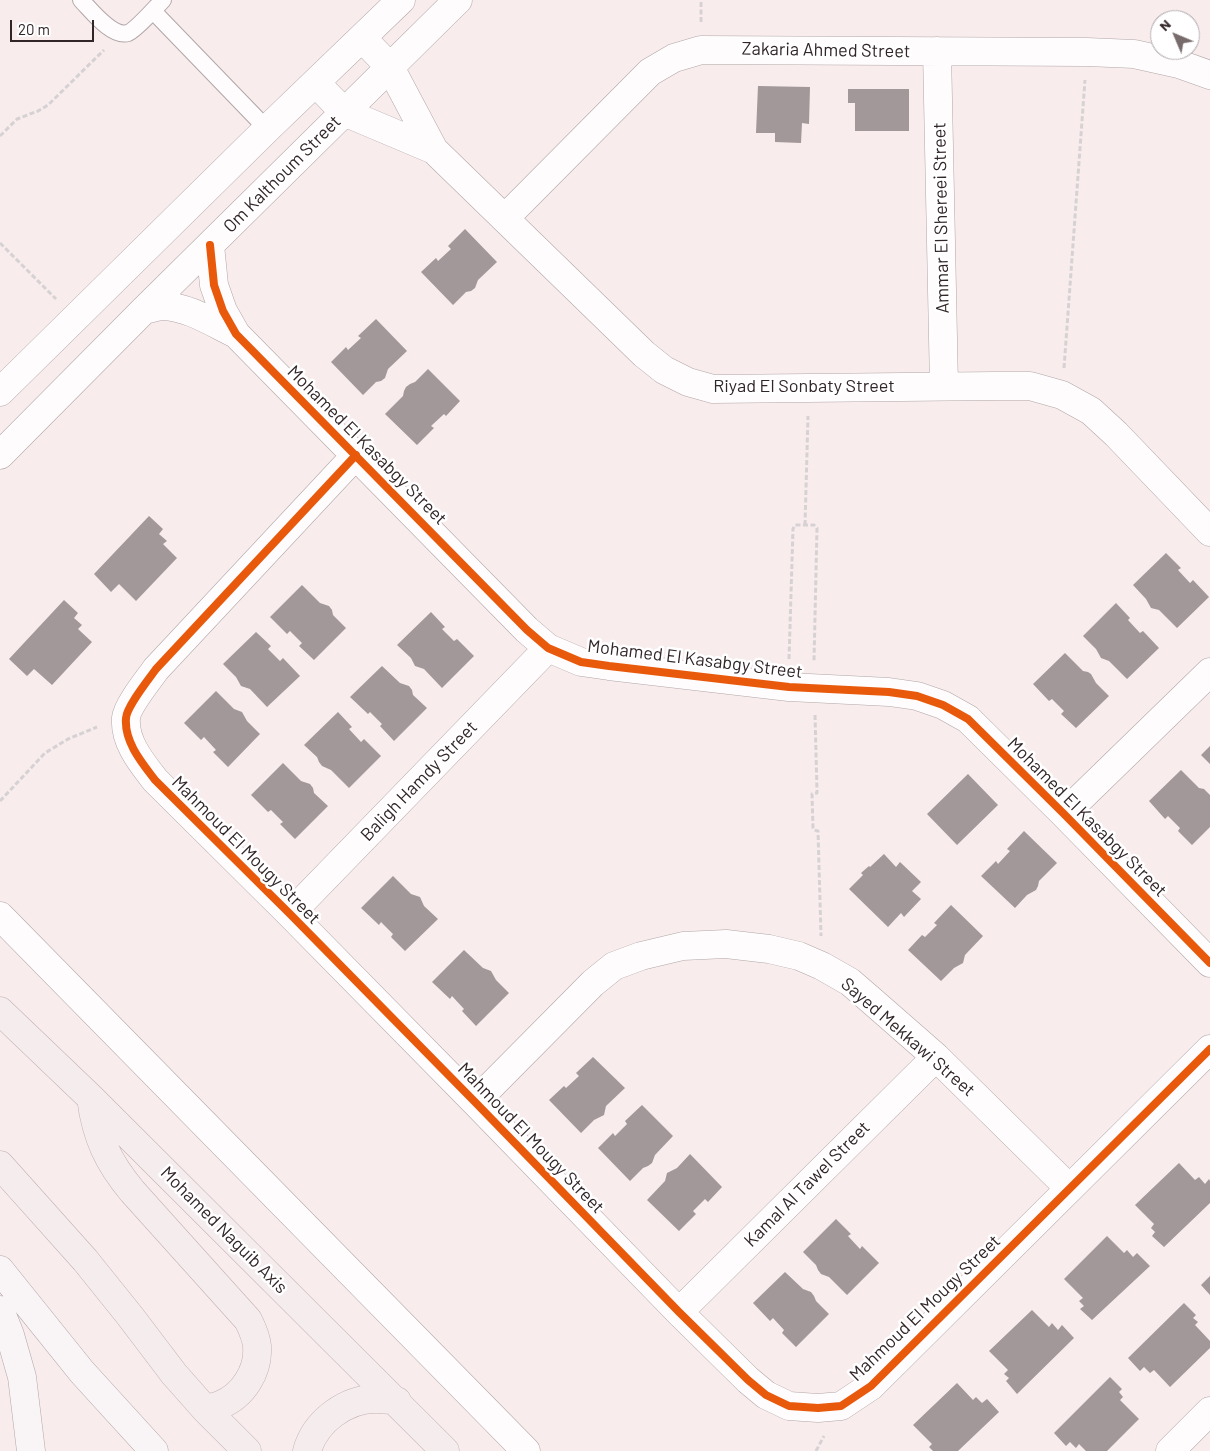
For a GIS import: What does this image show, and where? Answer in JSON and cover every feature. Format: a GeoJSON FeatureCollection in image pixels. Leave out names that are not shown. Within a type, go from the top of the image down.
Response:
{"type":"FeatureCollection","features":[{"type":"Feature","properties":{"kind":"main road","name":"Mohamed Naguib Axis"},"geometry":{"type":"LineString","coordinates":[[0,1011],[91,1098],[397,1401],[445,1451]]}},
{"type":"Feature","properties":{"kind":"main road"},"geometry":{"type":"LineString","coordinates":[[91,1098],[98,1134],[104,1150],[117,1172],[132,1192],[248,1320],[254,1332],[257,1346],[256,1360],[252,1375],[244,1388],[233,1398],[220,1405],[205,1409]]}},
{"type":"Feature","properties":{"kind":"main road"},"geometry":{"type":"LineString","coordinates":[[0,1165],[84,1260],[174,1374],[205,1409],[247,1451]]}},
{"type":"Feature","properties":{"kind":"main road"},"geometry":{"type":"LineString","coordinates":[[307,1451],[309,1443],[321,1425],[336,1411],[355,1402],[376,1399],[397,1401]]}},
{"type":"Feature","properties":{"kind":"street"},"geometry":{"type":"LineString","coordinates":[[0,392],[401,0]]}},
{"type":"Feature","properties":{"kind":"street","name":"Om Kalthoum Street"},"geometry":{"type":"LineString","coordinates":[[0,455],[458,0]]}},
{"type":"Feature","properties":{"kind":"street","name":"Riyad El Sonbaty Street"},"geometry":{"type":"LineString","coordinates":[[362,38],[390,67],[434,150],[644,354],[664,370],[688,382],[713,388],[1030,386],[1062,395],[1091,411],[1116,434],[1210,532]]}},
{"type":"Feature","properties":{"kind":"street","name":"Zakaria Ahmed Street"},"geometry":{"type":"LineString","coordinates":[[505,218],[650,72],[674,58],[701,50],[1087,52],[1134,54],[1179,64],[1210,75]]}},
{"type":"Feature","properties":{"kind":"street","name":"Ammar El Shereei Street"},"geometry":{"type":"LineString","coordinates":[[937,51],[944,386]]}},
{"type":"Feature","properties":{"kind":"street"},"geometry":{"type":"LineString","coordinates":[[316,83],[344,112]]}},
{"type":"Feature","properties":{"kind":"street","name":"Riyad El Sonbaty Street"},"geometry":{"type":"LineString","coordinates":[[344,112],[434,150]]}},
{"type":"Feature","properties":{"kind":"street","name":"Mohamed El Kasabgy Street"},"geometry":{"type":"LineString","coordinates":[[210,245],[214,285],[223,311],[236,334],[527,630],[548,648],[581,662],[801,688],[889,692],[917,696],[943,705],[968,719],[1210,963]]}},
{"type":"Feature","properties":{"kind":"street","name":"Mohamed El Kasabgy Street"},"geometry":{"type":"LineString","coordinates":[[144,310],[162,306],[180,309],[191,312],[236,334]]}},
{"type":"Feature","properties":{"kind":"street"},"geometry":{"type":"LineString","coordinates":[[126,717],[139,691],[156,669],[356,455]]}},
{"type":"Feature","properties":{"kind":"street","name":"Baligh Hamdy Street"},"geometry":{"type":"LineString","coordinates":[[290,914],[548,648]]}},
{"type":"Feature","properties":{"kind":"street"},"geometry":{"type":"LineString","coordinates":[[1064,814],[1210,672]]}},
{"type":"Feature","properties":{"kind":"street","name":"Mahmoud El Mougy Street"},"geometry":{"type":"LineString","coordinates":[[126,717],[128,737],[138,758],[155,780],[475,1102],[678,1312],[748,1380],[766,1395],[789,1406],[818,1408],[840,1406],[871,1386],[1210,1049]]}},
{"type":"Feature","properties":{"kind":"street"},"geometry":{"type":"LineString","coordinates":[[0,916],[526,1451]]}},
{"type":"Feature","properties":{"kind":"street","name":"Sayed Mekkawi Street"},"geometry":{"type":"LineString","coordinates":[[475,1102],[594,983],[614,966],[641,956],[683,946],[726,944],[769,949],[799,956],[822,966],[850,982],[936,1057],[1069,1188]]}},
{"type":"Feature","properties":{"kind":"street","name":"Kamal Al Tawel Street"},"geometry":{"type":"LineString","coordinates":[[678,1312],[936,1057]]}},
{"type":"Feature","properties":{"kind":"street"},"geometry":{"type":"LineString","coordinates":[[0,1270],[82,1372],[154,1451]]}},
{"type":"Feature","properties":{"kind":"street"},"geometry":{"type":"LineString","coordinates":[[0,1310],[10,1335],[22,1377],[31,1451]]}},
{"type":"Feature","properties":{"kind":"street"},"geometry":{"type":"LineString","coordinates":[[1170,1451],[1210,1411]]}},
{"type":"Feature","properties":{"kind":"lane"},"geometry":{"type":"LineString","coordinates":[[81,0],[111,30],[121,34],[130,32],[158,5],[267,129]]}},
{"type":"Feature","properties":{"kind":"path"},"geometry":{"type":"LineString","coordinates":[[0,136],[17,119],[48,105],[121,34]]}},
{"type":"Feature","properties":{"kind":"path"},"geometry":{"type":"LineString","coordinates":[[1062,395],[1087,52]]}},
{"type":"Feature","properties":{"kind":"path"},"geometry":{"type":"LineString","coordinates":[[0,243],[74,318]]}},
{"type":"Feature","properties":{"kind":"path"},"geometry":{"type":"LineString","coordinates":[[805,525],[809,388]]}},
{"type":"Feature","properties":{"kind":"path"},"geometry":{"type":"LineString","coordinates":[[801,688],[817,528],[814,525],[795,525],[793,529],[801,688],[817,791],[817,793],[812,794],[812,828],[818,831],[822,966]]}},
{"type":"Feature","properties":{"kind":"path"},"geometry":{"type":"LineString","coordinates":[[0,801],[45,753],[68,739],[126,717]]}},
{"type":"Feature","properties":{"kind":"building"},"geometry":{"type":"Polygon","coordinates":[[[758,86],[810,87],[809,124],[802,123],[801,143],[775,142],[775,133],[756,133],[758,86]]]}},
{"type":"Feature","properties":{"kind":"building"},"geometry":{"type":"Polygon","coordinates":[[[848,89],[909,89],[909,131],[855,131],[855,103],[848,103],[848,89]]]}},
{"type":"Feature","properties":{"kind":"building"},"geometry":{"type":"Polygon","coordinates":[[[465,229],[497,262],[478,280],[475,288],[466,292],[453,305],[421,272],[436,258],[438,261],[451,249],[448,246],[465,229]]]}},
{"type":"Feature","properties":{"kind":"building"},"geometry":{"type":"Polygon","coordinates":[[[376,319],[407,351],[388,369],[385,378],[376,382],[363,395],[331,362],[346,347],[348,350],[361,338],[358,336],[376,319]]]}},
{"type":"Feature","properties":{"kind":"building"},"geometry":{"type":"Polygon","coordinates":[[[428,369],[460,401],[446,416],[444,414],[431,426],[434,428],[417,445],[385,414],[403,396],[406,387],[415,382],[428,369]]]}},
{"type":"Feature","properties":{"kind":"building"},"geometry":{"type":"Polygon","coordinates":[[[149,516],[163,529],[159,534],[167,541],[163,544],[177,558],[136,601],[119,584],[111,592],[94,574],[149,516]]]}},
{"type":"Feature","properties":{"kind":"building"},"geometry":{"type":"Polygon","coordinates":[[[1166,553],[1181,568],[1178,570],[1190,583],[1193,580],[1209,597],[1177,628],[1159,610],[1151,608],[1146,599],[1133,585],[1166,553]]]}},
{"type":"Feature","properties":{"kind":"building"},"geometry":{"type":"Polygon","coordinates":[[[302,585],[320,603],[329,606],[333,615],[346,628],[314,660],[299,646],[302,643],[290,631],[287,634],[270,617],[302,585]]]}},
{"type":"Feature","properties":{"kind":"building"},"geometry":{"type":"Polygon","coordinates":[[[64,600],[78,613],[74,618],[82,625],[78,629],[92,642],[52,685],[34,669],[27,676],[9,659],[64,600]]]}},
{"type":"Feature","properties":{"kind":"building"},"geometry":{"type":"Polygon","coordinates":[[[1116,603],[1130,618],[1128,620],[1140,633],[1143,631],[1159,648],[1127,679],[1109,661],[1101,658],[1096,649],[1083,636],[1116,603]]]}},
{"type":"Feature","properties":{"kind":"building"},"geometry":{"type":"Polygon","coordinates":[[[431,612],[445,627],[442,629],[454,641],[457,639],[474,656],[442,688],[424,669],[415,666],[411,658],[397,645],[431,612]]]}},
{"type":"Feature","properties":{"kind":"building"},"geometry":{"type":"Polygon","coordinates":[[[256,632],[271,646],[268,649],[280,661],[283,658],[300,676],[267,707],[250,689],[241,686],[236,677],[223,664],[256,632]]]}},
{"type":"Feature","properties":{"kind":"building"},"geometry":{"type":"Polygon","coordinates":[[[1065,653],[1083,671],[1091,674],[1096,683],[1109,696],[1076,728],[1061,714],[1064,711],[1052,699],[1049,701],[1033,684],[1065,653]]]}},
{"type":"Feature","properties":{"kind":"building"},"geometry":{"type":"Polygon","coordinates":[[[382,666],[400,683],[409,686],[413,695],[427,708],[394,741],[380,726],[382,724],[370,712],[368,714],[350,697],[382,666]]]}},
{"type":"Feature","properties":{"kind":"building"},"geometry":{"type":"Polygon","coordinates":[[[216,691],[234,709],[242,712],[247,721],[260,734],[228,767],[213,752],[216,750],[204,737],[201,740],[184,723],[216,691]]]}},
{"type":"Feature","properties":{"kind":"building"},"geometry":{"type":"Polygon","coordinates":[[[338,712],[352,727],[349,729],[361,742],[364,739],[381,756],[349,788],[331,770],[322,766],[317,757],[304,745],[338,712]]]}},
{"type":"Feature","properties":{"kind":"building"},"geometry":{"type":"Polygon","coordinates":[[[1210,746],[1210,764],[1201,755],[1210,746]]]}},
{"type":"Feature","properties":{"kind":"building"},"geometry":{"type":"Polygon","coordinates":[[[283,763],[301,781],[310,784],[314,793],[328,806],[295,839],[280,824],[283,822],[271,810],[268,812],[251,795],[283,763]]]}},
{"type":"Feature","properties":{"kind":"building"},"geometry":{"type":"Polygon","coordinates":[[[1181,770],[1199,788],[1204,789],[1210,795],[1210,827],[1192,845],[1178,831],[1180,828],[1168,816],[1165,819],[1149,801],[1181,770]]]}},
{"type":"Feature","properties":{"kind":"building"},"geometry":{"type":"Polygon","coordinates":[[[968,774],[998,805],[957,845],[927,814],[968,774]]]}},
{"type":"Feature","properties":{"kind":"building"},"geometry":{"type":"Polygon","coordinates":[[[1024,831],[1057,863],[1039,881],[1036,890],[1027,895],[1015,908],[981,876],[996,861],[998,864],[1010,851],[1007,849],[1024,831]]]}},
{"type":"Feature","properties":{"kind":"building"},"geometry":{"type":"Polygon","coordinates":[[[884,854],[896,867],[900,862],[921,882],[912,891],[921,899],[904,917],[901,913],[888,927],[849,889],[863,875],[861,873],[884,854]]]}},
{"type":"Feature","properties":{"kind":"building"},"geometry":{"type":"Polygon","coordinates":[[[393,876],[411,894],[420,897],[424,906],[438,919],[405,951],[391,937],[393,934],[381,922],[379,925],[361,908],[393,876]]]}},
{"type":"Feature","properties":{"kind":"building"},"geometry":{"type":"Polygon","coordinates":[[[951,905],[983,936],[965,955],[963,963],[954,968],[941,981],[908,950],[922,935],[925,937],[937,925],[934,923],[951,905]]]}},
{"type":"Feature","properties":{"kind":"building"},"geometry":{"type":"Polygon","coordinates":[[[464,950],[483,968],[491,971],[496,980],[509,993],[476,1026],[462,1011],[464,1009],[452,996],[450,999],[432,982],[464,950]]]}},
{"type":"Feature","properties":{"kind":"building"},"geometry":{"type":"Polygon","coordinates":[[[593,1057],[625,1088],[606,1106],[604,1115],[594,1120],[581,1133],[549,1100],[564,1086],[566,1088],[579,1076],[576,1073],[593,1057]]]}},
{"type":"Feature","properties":{"kind":"building"},"geometry":{"type":"Polygon","coordinates":[[[642,1105],[673,1136],[655,1155],[652,1163],[643,1168],[630,1181],[598,1148],[613,1133],[615,1136],[627,1124],[625,1121],[642,1105]]]}},
{"type":"Feature","properties":{"kind":"building"},"geometry":{"type":"Polygon","coordinates":[[[690,1154],[722,1187],[708,1202],[705,1199],[693,1211],[696,1214],[679,1231],[647,1200],[665,1181],[667,1173],[677,1168],[690,1154]]]}},
{"type":"Feature","properties":{"kind":"building"},"geometry":{"type":"Polygon","coordinates":[[[1179,1163],[1195,1180],[1199,1177],[1205,1184],[1209,1179],[1210,1203],[1164,1247],[1152,1236],[1155,1232],[1151,1228],[1154,1224],[1135,1205],[1179,1163]]]}},
{"type":"Feature","properties":{"kind":"building"},"geometry":{"type":"Polygon","coordinates":[[[836,1219],[851,1234],[848,1236],[860,1249],[862,1246],[879,1263],[847,1295],[829,1277],[821,1274],[816,1265],[803,1252],[836,1219]]]}},
{"type":"Feature","properties":{"kind":"building"},"geometry":{"type":"Polygon","coordinates":[[[1107,1236],[1124,1253],[1127,1250],[1133,1257],[1137,1253],[1150,1266],[1092,1320],[1080,1309],[1084,1306],[1079,1301],[1083,1298],[1064,1279],[1107,1236]]]}},
{"type":"Feature","properties":{"kind":"building"},"geometry":{"type":"Polygon","coordinates":[[[785,1272],[803,1289],[811,1292],[816,1301],[829,1314],[796,1347],[782,1333],[784,1330],[773,1318],[770,1321],[753,1303],[785,1272]]]}},
{"type":"Feature","properties":{"kind":"building"},"geometry":{"type":"Polygon","coordinates":[[[1210,1276],[1210,1295],[1201,1285],[1210,1276]]]}},
{"type":"Feature","properties":{"kind":"building"},"geometry":{"type":"Polygon","coordinates":[[[1184,1303],[1196,1315],[1193,1318],[1198,1322],[1195,1325],[1210,1341],[1210,1348],[1170,1387],[1154,1370],[1150,1373],[1144,1367],[1140,1371],[1128,1358],[1184,1303]]]}},
{"type":"Feature","properties":{"kind":"building"},"geometry":{"type":"Polygon","coordinates":[[[1032,1310],[1049,1327],[1052,1323],[1058,1330],[1062,1325],[1074,1338],[1017,1394],[1006,1381],[1009,1378],[1004,1374],[1008,1370],[989,1351],[1032,1310]]]}},
{"type":"Feature","properties":{"kind":"building"},"geometry":{"type":"Polygon","coordinates":[[[1110,1377],[1122,1389],[1119,1392],[1123,1397],[1120,1400],[1139,1419],[1107,1451],[1086,1451],[1079,1444],[1076,1448],[1070,1442],[1066,1446],[1054,1433],[1110,1377]]]}},
{"type":"Feature","properties":{"kind":"building"},"geometry":{"type":"Polygon","coordinates":[[[957,1383],[973,1400],[976,1397],[982,1403],[987,1399],[999,1412],[958,1451],[933,1451],[929,1447],[932,1444],[913,1425],[957,1383]]]}},
{"type":"Feature","properties":{"kind":"cycle path"},"geometry":{"type":"LineString","coordinates":[[210,245],[214,285],[223,311],[236,334],[527,630],[548,648],[581,662],[789,687],[889,692],[917,696],[943,705],[968,719],[1210,963]]}},
{"type":"Feature","properties":{"kind":"cycle path"},"geometry":{"type":"LineString","coordinates":[[356,455],[156,669],[127,713],[126,727],[131,744],[155,780],[290,914],[679,1312],[748,1380],[766,1395],[789,1406],[818,1408],[841,1406],[871,1386],[1210,1049]]}}]}
